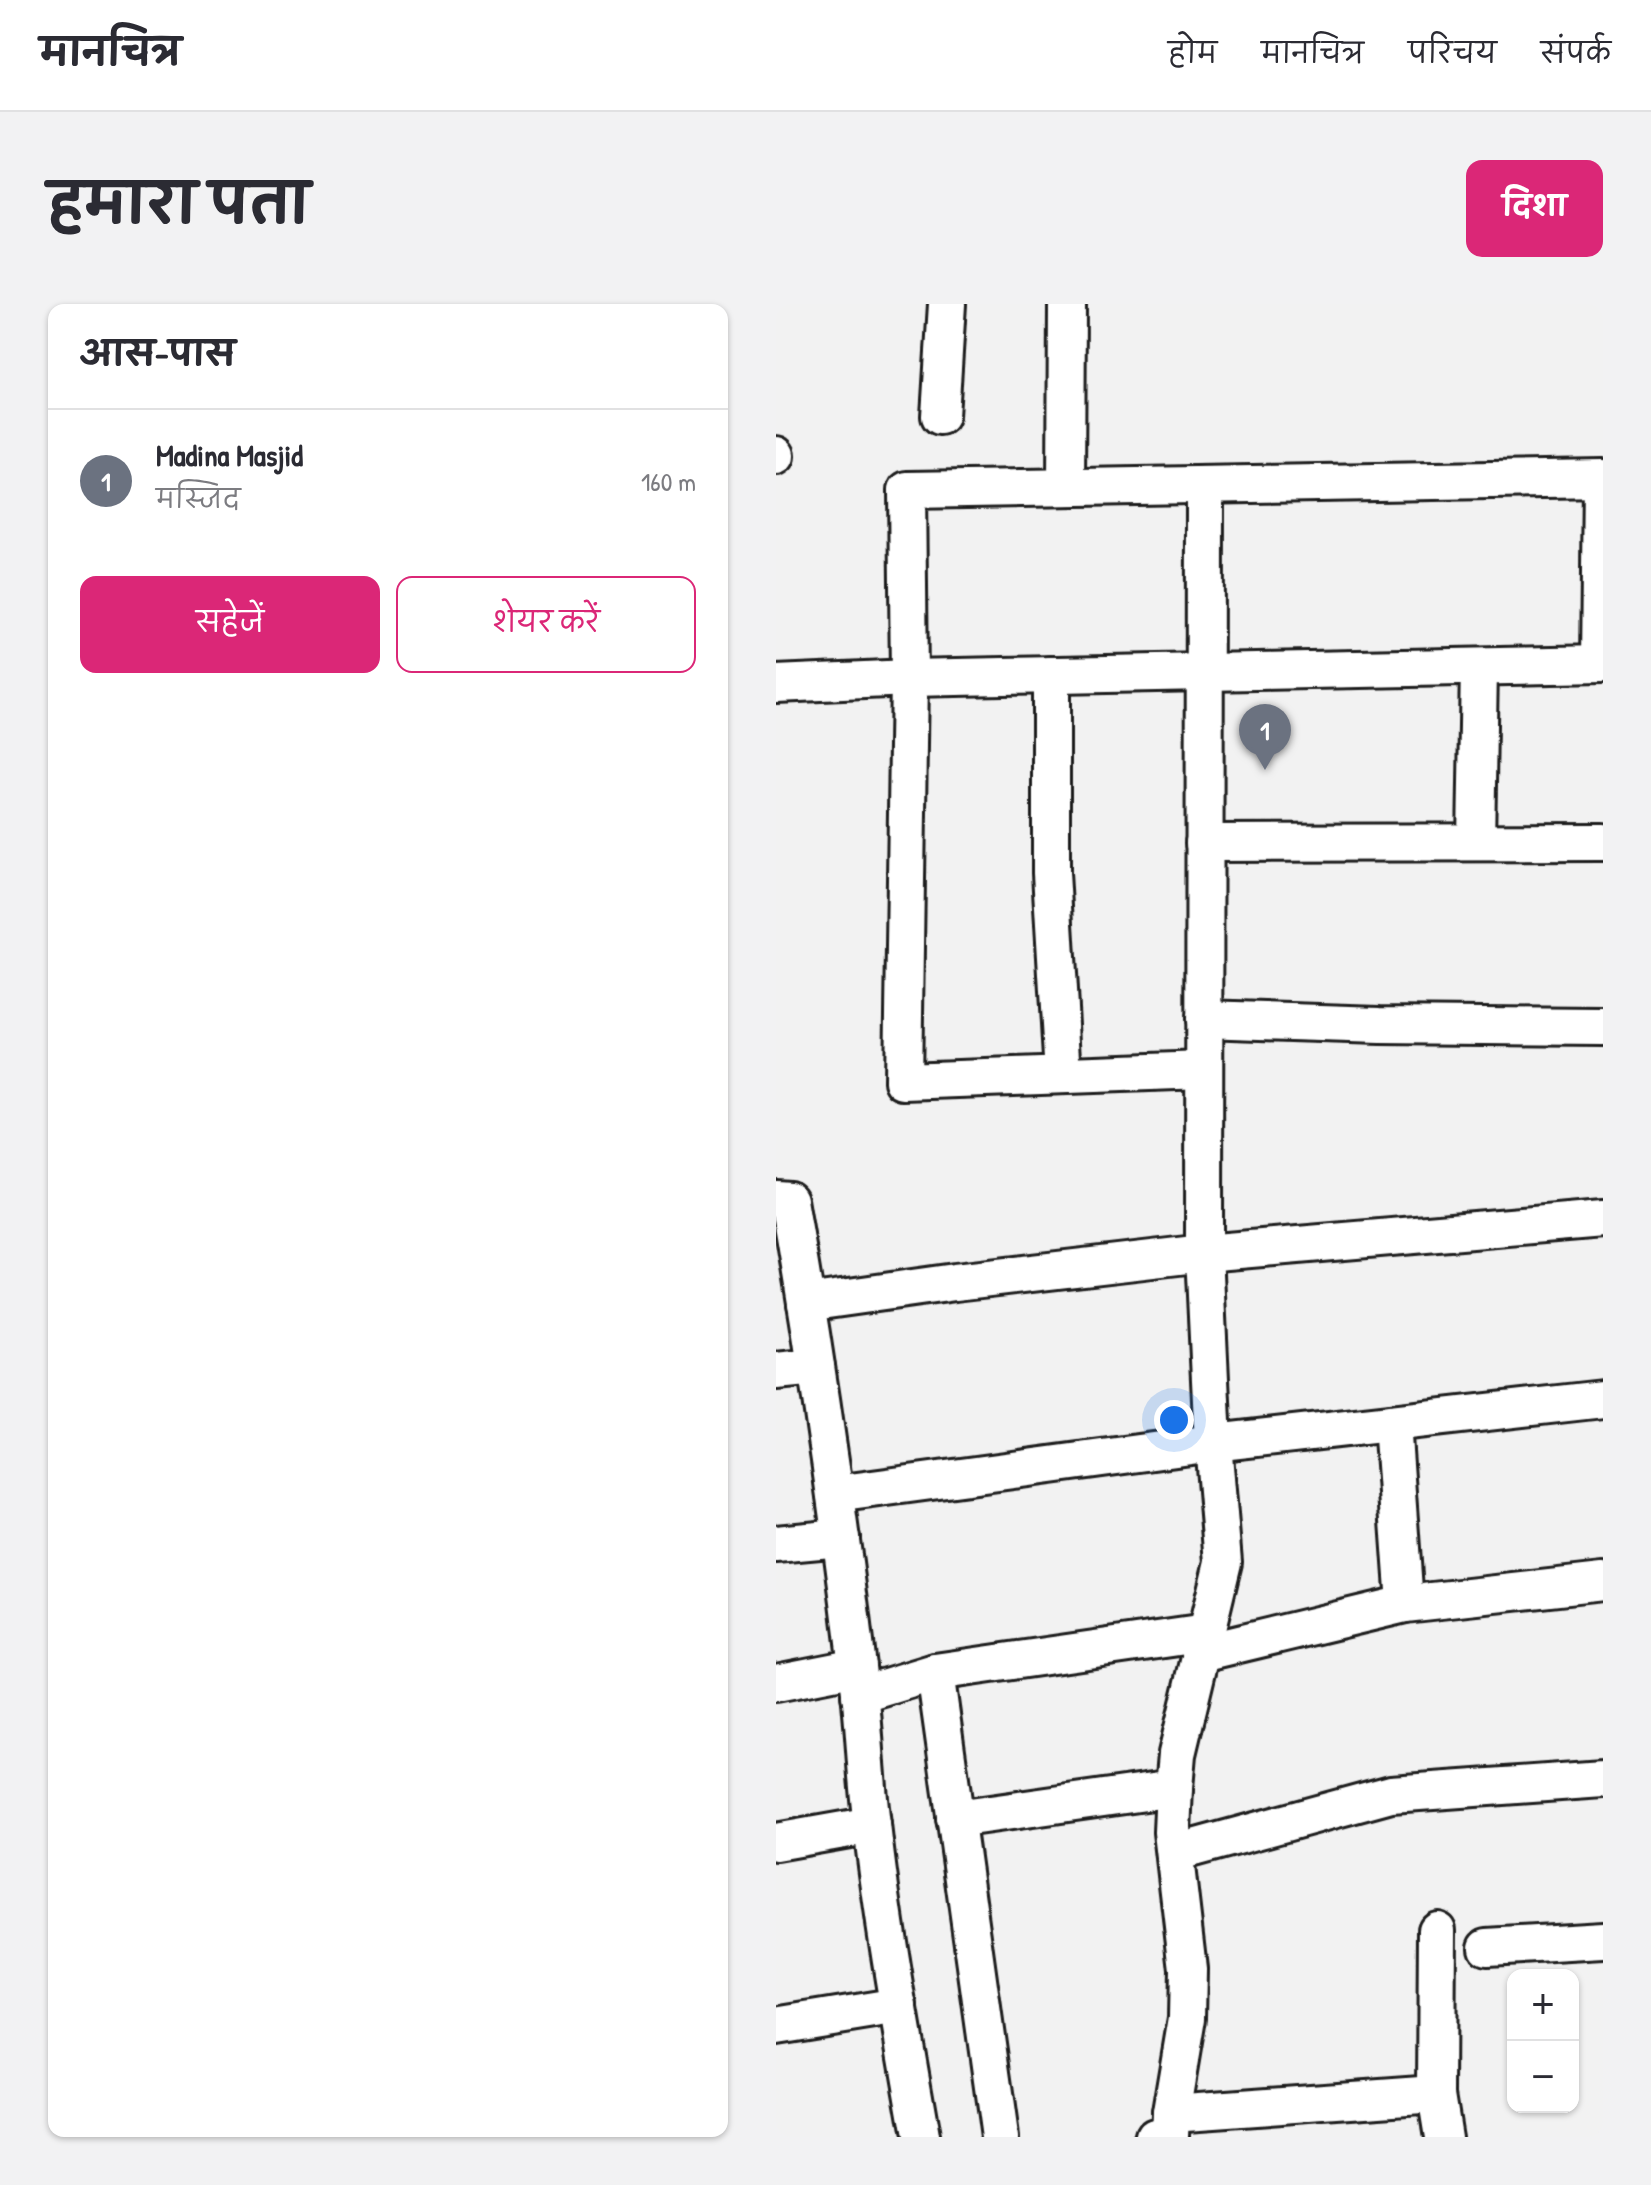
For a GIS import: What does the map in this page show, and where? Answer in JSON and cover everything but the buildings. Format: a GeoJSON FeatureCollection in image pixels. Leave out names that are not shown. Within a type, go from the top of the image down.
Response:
{"type":"FeatureCollection","features":[{"type":"Feature","properties":{"kind":"street"},"geometry":{"type":"LineString","coordinates":[[940,416],[947,304]]}},
{"type":"Feature","properties":{"kind":"street"},"geometry":{"type":"LineString","coordinates":[[1066,487],[1067,304]]}},
{"type":"Feature","properties":{"kind":"street"},"geometry":{"type":"LineString","coordinates":[[776,684],[909,678],[1601,664],[1602,478],[907,490],[909,678],[903,1081],[1204,1070]]}},
{"type":"Feature","properties":{"kind":"street"},"geometry":{"type":"LineString","coordinates":[[1205,485],[1204,1253],[1213,1443],[1223,1562],[1177,1754],[1172,1832],[1188,1969],[1187,2018],[1163,2125],[1436,2094]]}},
{"type":"Feature","properties":{"kind":"street"},"geometry":{"type":"LineString","coordinates":[[1476,842],[1479,667]]}},
{"type":"Feature","properties":{"kind":"street"},"geometry":{"type":"LineString","coordinates":[[1051,675],[1051,873],[1063,1075]]}},
{"type":"Feature","properties":{"kind":"street"},"geometry":{"type":"LineString","coordinates":[[1204,843],[1603,842]]}},
{"type":"Feature","properties":{"kind":"street"},"geometry":{"type":"LineString","coordinates":[[1204,1019],[1380,1025],[1603,1027]]}},
{"type":"Feature","properties":{"kind":"street"},"geometry":{"type":"LineString","coordinates":[[776,1199],[789,1200],[816,1367],[859,1681],[872,1825],[921,2137]]}},
{"type":"Feature","properties":{"kind":"street"},"geometry":{"type":"LineString","coordinates":[[806,1303],[1204,1253],[1603,1219]]}},
{"type":"Feature","properties":{"kind":"street"},"geometry":{"type":"LineString","coordinates":[[776,1371],[816,1367]]}},
{"type":"Feature","properties":{"kind":"street"},"geometry":{"type":"LineString","coordinates":[[835,1494],[1213,1443],[1603,1399]]}},
{"type":"Feature","properties":{"kind":"street"},"geometry":{"type":"LineString","coordinates":[[1392,1423],[1405,1604]]}},
{"type":"Feature","properties":{"kind":"street"},"geometry":{"type":"LineString","coordinates":[[776,1544],[841,1538]]}},
{"type":"Feature","properties":{"kind":"street"},"geometry":{"type":"LineString","coordinates":[[776,1683],[859,1681],[1204,1643],[1405,1604],[1603,1582]]}},
{"type":"Feature","properties":{"kind":"street"},"geometry":{"type":"LineString","coordinates":[[935,1672],[1000,2137]]}},
{"type":"Feature","properties":{"kind":"street"},"geometry":{"type":"LineString","coordinates":[[1175,1853],[1391,1794],[1603,1779]]}},
{"type":"Feature","properties":{"kind":"street"},"geometry":{"type":"LineString","coordinates":[[955,1819],[1174,1788]]}},
{"type":"Feature","properties":{"kind":"street"},"geometry":{"type":"LineString","coordinates":[[776,1842],[872,1825]]}},
{"type":"Feature","properties":{"kind":"street"},"geometry":{"type":"LineString","coordinates":[[1437,1930],[1436,2094],[1443,2137]]}},
{"type":"Feature","properties":{"kind":"street"},"geometry":{"type":"LineString","coordinates":[[1487,1947],[1603,1940]]}},
{"type":"Feature","properties":{"kind":"street"},"geometry":{"type":"LineString","coordinates":[[776,2026],[899,2006]]}},
{"type":"Feature","properties":{"kind":"place","name":"Madina Masjid"},"geometry":{"type":"Point","coordinates":[1265,770]}}]}
